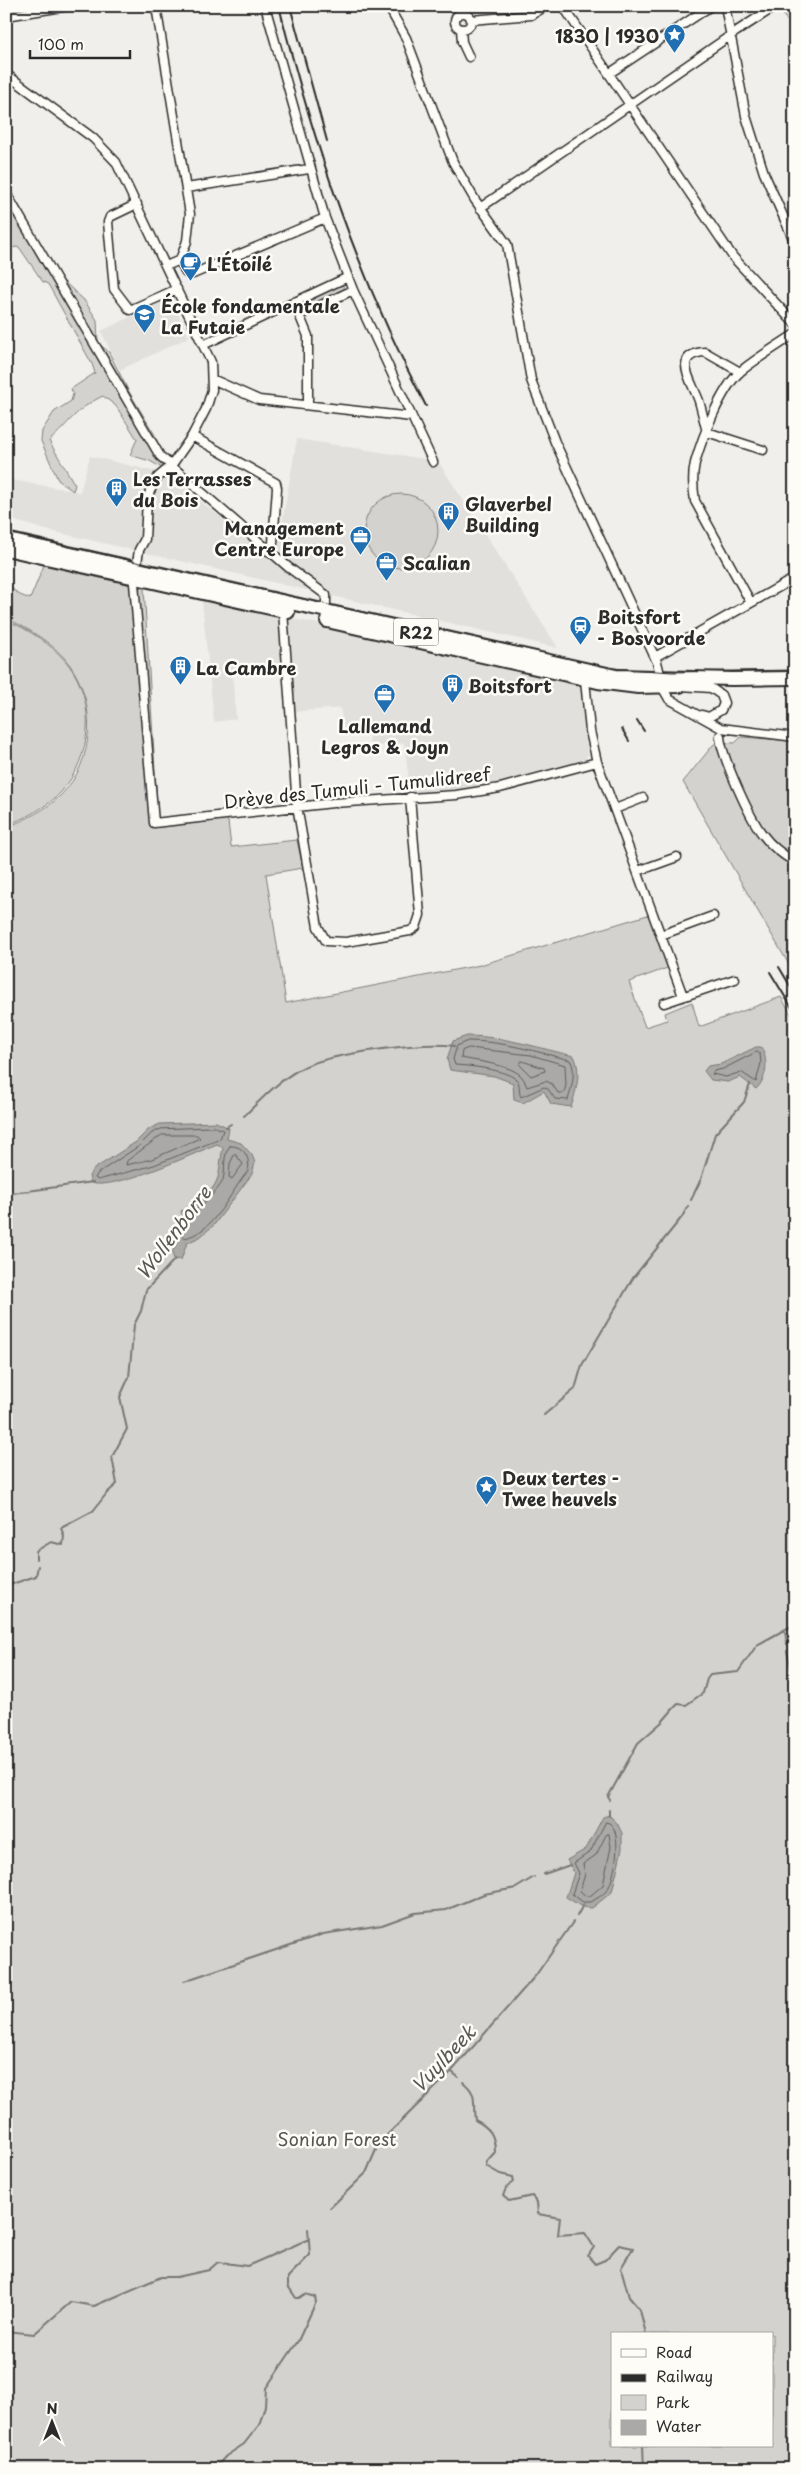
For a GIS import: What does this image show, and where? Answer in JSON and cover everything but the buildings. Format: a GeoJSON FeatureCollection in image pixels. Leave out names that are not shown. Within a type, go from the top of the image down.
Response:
{"type":"FeatureCollection","features":[{"type":"Feature","properties":{"kind":"main road","name":"R22"},"geometry":{"type":"LineString","coordinates":[[6,539],[283,611],[585,680],[628,687],[661,682],[795,678]]}},
{"type":"Feature","properties":{"kind":"main road","name":"R22"},"geometry":{"type":"LineString","coordinates":[[6,549],[136,573],[326,612],[590,671],[681,686],[732,679]]}},
{"type":"Feature","properties":{"kind":"street"},"geometry":{"type":"LineString","coordinates":[[6,16],[69,6]]}},
{"type":"Feature","properties":{"kind":"street"},"geometry":{"type":"LineString","coordinates":[[156,6],[186,188],[190,225],[187,241],[180,260],[186,273],[194,274],[325,218]]}},
{"type":"Feature","properties":{"kind":"street"},"geometry":{"type":"LineString","coordinates":[[265,6],[325,218],[353,290],[433,462]]}},
{"type":"Feature","properties":{"kind":"street"},"geometry":{"type":"LineString","coordinates":[[388,6],[406,38],[453,162],[480,208],[507,244],[531,380],[555,442],[655,657],[661,682],[669,699],[701,715],[710,717],[721,710],[724,702],[718,692],[711,688],[681,686]]}},
{"type":"Feature","properties":{"kind":"street"},"geometry":{"type":"LineString","coordinates":[[471,20],[534,15],[546,6]]}},
{"type":"Feature","properties":{"kind":"street"},"geometry":{"type":"LineString","coordinates":[[563,6],[733,257],[795,324]]}},
{"type":"Feature","properties":{"kind":"street"},"geometry":{"type":"LineString","coordinates":[[610,73],[711,6]]}},
{"type":"Feature","properties":{"kind":"street"},"geometry":{"type":"LineString","coordinates":[[725,6],[746,116],[755,146],[795,243]]}},
{"type":"Feature","properties":{"kind":"street"},"geometry":{"type":"LineString","coordinates":[[480,208],[776,6]]}},
{"type":"Feature","properties":{"kind":"street"},"geometry":{"type":"LineString","coordinates":[[469,57],[462,42],[461,29],[455,22],[458,15],[466,14],[471,20]]}},
{"type":"Feature","properties":{"kind":"street"},"geometry":{"type":"LineString","coordinates":[[461,29],[467,28],[471,20]]}},
{"type":"Feature","properties":{"kind":"street"},"geometry":{"type":"LineString","coordinates":[[6,74],[93,138],[108,153],[121,171],[211,362],[212,390],[206,409],[192,436],[171,466],[158,477],[150,491],[147,500],[145,539],[139,550],[136,573]]}},
{"type":"Feature","properties":{"kind":"street"},"geometry":{"type":"LineString","coordinates":[[186,188],[310,169]]}},
{"type":"Feature","properties":{"kind":"street"},"geometry":{"type":"LineString","coordinates":[[6,193],[160,456],[268,551],[326,594],[326,612]]}},
{"type":"Feature","properties":{"kind":"street"},"geometry":{"type":"LineString","coordinates":[[137,204],[110,217],[108,222],[116,293],[130,310],[177,289]]}},
{"type":"Feature","properties":{"kind":"street"},"geometry":{"type":"LineString","coordinates":[[166,266],[180,260]]}},
{"type":"Feature","properties":{"kind":"street"},"geometry":{"type":"LineString","coordinates":[[203,345],[348,277]]}},
{"type":"Feature","properties":{"kind":"street"},"geometry":{"type":"LineString","coordinates":[[300,315],[353,290]]}},
{"type":"Feature","properties":{"kind":"street"},"geometry":{"type":"LineString","coordinates":[[294,302],[308,336],[308,405]]}},
{"type":"Feature","properties":{"kind":"street"},"geometry":{"type":"LineString","coordinates":[[750,603],[695,501],[693,476],[695,463],[715,409],[740,372],[795,334]]}},
{"type":"Feature","properties":{"kind":"street"},"geometry":{"type":"LineString","coordinates":[[707,432],[698,400],[685,368],[687,360],[694,354],[705,352],[740,372]]}},
{"type":"Feature","properties":{"kind":"street"},"geometry":{"type":"LineString","coordinates":[[212,379],[259,400],[412,417]]}},
{"type":"Feature","properties":{"kind":"street"},"geometry":{"type":"LineString","coordinates":[[707,432],[763,450]]}},
{"type":"Feature","properties":{"kind":"street"},"geometry":{"type":"LineString","coordinates":[[192,436],[276,483],[273,543],[268,551]]}},
{"type":"Feature","properties":{"kind":"street","name":"Drève des Tumuli - Tumulidreef"},"geometry":{"type":"LineString","coordinates":[[136,573],[134,586],[154,823],[297,806],[456,795],[500,788],[597,762]]}},
{"type":"Feature","properties":{"kind":"street"},"geometry":{"type":"LineString","coordinates":[[655,657],[795,578]]}},
{"type":"Feature","properties":{"kind":"street"},"geometry":{"type":"LineString","coordinates":[[283,611],[297,806],[318,927],[326,941],[338,943],[410,931],[416,926],[420,915],[410,798]]}},
{"type":"Feature","properties":{"kind":"street"},"geometry":{"type":"LineString","coordinates":[[585,680],[590,731],[597,762],[683,996]]}},
{"type":"Feature","properties":{"kind":"street"},"geometry":{"type":"LineString","coordinates":[[701,715],[720,732],[795,737]]}},
{"type":"Feature","properties":{"kind":"street"},"geometry":{"type":"LineString","coordinates":[[715,715],[721,723],[720,732],[724,750],[747,806],[760,830],[779,851],[795,862]]}},
{"type":"Feature","properties":{"kind":"street"},"geometry":{"type":"LineString","coordinates":[[615,809],[643,798]]}},
{"type":"Feature","properties":{"kind":"street"},"geometry":{"type":"LineString","coordinates":[[638,872],[677,857]]}},
{"type":"Feature","properties":{"kind":"street"},"geometry":{"type":"LineString","coordinates":[[661,935],[713,916]]}},
{"type":"Feature","properties":{"kind":"street"},"geometry":{"type":"LineString","coordinates":[[664,1003],[734,979]]}},
{"type":"Feature","properties":{"kind":"shaded area","name":"École fondamentale La Futaie"},"geometry":{"type":"Polygon","coordinates":[[[171,298],[189,337],[120,370],[101,331],[171,298]]]}},
{"type":"Feature","properties":{"kind":"shaded area"},"geometry":{"type":"Polygon","coordinates":[[[297,439],[438,461],[558,648],[42,529],[6,518],[6,479],[80,492],[90,456],[169,475],[275,562],[297,439]]]}},
{"type":"Feature","properties":{"kind":"shaded area"},"geometry":{"type":"Polygon","coordinates":[[[202,601],[366,633],[580,680],[588,755],[582,763],[498,787],[411,796],[404,743],[370,747],[369,734],[356,733],[344,729],[340,708],[293,712],[284,667],[232,671],[236,719],[214,722],[202,601]]]}},
{"type":"Feature","properties":{"kind":"green space"},"geometry":{"type":"Polygon","coordinates":[[[787,6],[795,6],[795,33],[780,10],[787,6]]]}},
{"type":"Feature","properties":{"kind":"green space"},"geometry":{"type":"Polygon","coordinates":[[[6,203],[21,220],[49,268],[84,300],[97,320],[98,343],[109,352],[128,390],[155,435],[166,466],[162,468],[150,461],[130,455],[137,439],[116,406],[103,396],[79,411],[49,441],[75,485],[73,491],[58,480],[41,441],[42,431],[54,412],[71,401],[73,394],[71,389],[95,373],[92,364],[48,284],[43,282],[19,247],[8,248],[6,203]]]}},
{"type":"Feature","properties":{"kind":"green space"},"geometry":{"type":"Polygon","coordinates":[[[341,283],[346,290],[303,310],[301,308],[300,303],[341,283]]]}},
{"type":"Feature","properties":{"kind":"green space"},"geometry":{"type":"Polygon","coordinates":[[[401,494],[415,497],[427,505],[435,517],[438,531],[435,545],[427,557],[415,565],[401,568],[387,565],[375,557],[367,545],[364,531],[367,517],[375,505],[387,497],[401,494]]]}},
{"type":"Feature","properties":{"kind":"green space","name":"Sonian Forest"},"geometry":{"type":"Polygon","coordinates":[[[44,565],[144,588],[158,819],[227,813],[231,847],[297,840],[303,868],[266,874],[286,1003],[480,965],[651,914],[670,967],[629,982],[645,1027],[667,1020],[665,1013],[692,1002],[699,1027],[781,997],[795,1021],[795,2469],[6,2469],[6,828],[42,810],[61,795],[81,766],[88,732],[88,714],[85,697],[79,680],[70,665],[57,650],[41,638],[6,618],[6,584],[20,595],[30,599],[44,565]]]}},
{"type":"Feature","properties":{"kind":"green space"},"geometry":{"type":"Polygon","coordinates":[[[6,620],[40,638],[68,664],[84,695],[87,729],[79,763],[61,792],[28,816],[6,826],[6,620]]]}},
{"type":"Feature","properties":{"kind":"green space"},"geometry":{"type":"Polygon","coordinates":[[[741,737],[795,741],[795,975],[683,782],[713,745],[719,742],[735,743],[741,737]]]}},
{"type":"Feature","properties":{"kind":"water"},"geometry":{"type":"Polygon","coordinates":[[[467,1036],[508,1040],[574,1056],[578,1075],[571,1107],[551,1104],[544,1091],[523,1103],[514,1100],[513,1083],[494,1076],[450,1070],[447,1059],[453,1041],[467,1036]]]}},
{"type":"Feature","properties":{"kind":"water"},"geometry":{"type":"Polygon","coordinates":[[[756,1047],[761,1047],[764,1052],[766,1069],[763,1080],[756,1089],[740,1077],[728,1082],[711,1080],[704,1071],[708,1066],[721,1064],[756,1047]]]}},
{"type":"Feature","properties":{"kind":"water"},"geometry":{"type":"Polygon","coordinates":[[[216,1122],[229,1128],[227,1139],[241,1143],[252,1155],[255,1163],[252,1174],[214,1225],[200,1237],[187,1243],[181,1260],[174,1259],[172,1253],[178,1240],[177,1227],[183,1216],[181,1212],[182,1210],[187,1211],[200,1201],[215,1185],[223,1149],[221,1146],[217,1144],[173,1163],[117,1182],[91,1183],[89,1176],[94,1169],[136,1142],[149,1129],[160,1124],[216,1122]]]}},
{"type":"Feature","properties":{"kind":"water"},"geometry":{"type":"Polygon","coordinates":[[[609,1815],[617,1823],[622,1833],[622,1849],[612,1892],[592,1908],[582,1907],[566,1897],[574,1873],[567,1860],[586,1849],[603,1817],[609,1815]]]}},
{"type":"Feature","properties":{"kind":"waterway"},"geometry":{"type":"LineString","coordinates":[[244,1116],[284,1079],[300,1069],[313,1064],[331,1058],[399,1047],[421,1045],[454,1046]]}},
{"type":"Feature","properties":{"kind":"waterway"},"geometry":{"type":"LineString","coordinates":[[691,1200],[701,1179],[715,1134],[744,1102],[750,1084]]}},
{"type":"Feature","properties":{"kind":"waterway"},"geometry":{"type":"LineString","coordinates":[[226,1127],[231,1124]]}},
{"type":"Feature","properties":{"kind":"waterway"},"geometry":{"type":"LineString","coordinates":[[6,1194],[93,1182]]}},
{"type":"Feature","properties":{"kind":"waterway"},"geometry":{"type":"LineString","coordinates":[[544,1415],[575,1389],[582,1365],[633,1278],[682,1217],[688,1206]]}},
{"type":"Feature","properties":{"kind":"waterway","name":"Wollenborre"},"geometry":{"type":"LineString","coordinates":[[36,1559],[36,1551],[51,1542],[63,1545],[64,1536],[61,1528],[93,1511],[117,1484],[112,1457],[127,1429],[120,1397],[129,1377],[134,1325],[141,1311],[146,1290],[175,1259]]}},
{"type":"Feature","properties":{"kind":"waterway","name":"Wollenborre"},"geometry":{"type":"LineString","coordinates":[[6,1586],[36,1576],[38,1566]]}},
{"type":"Feature","properties":{"kind":"waterway","name":"Vuylbeek"},"geometry":{"type":"LineString","coordinates":[[610,1800],[608,1797],[638,1743],[662,1722],[678,1704],[686,1705],[703,1693],[710,1675],[738,1672],[757,1645],[795,1624]]}},
{"type":"Feature","properties":{"kind":"waterway"},"geometry":{"type":"LineString","coordinates":[[785,1632],[787,1644]]}},
{"type":"Feature","properties":{"kind":"waterway"},"geometry":{"type":"LineString","coordinates":[[787,1651],[795,1689]]}},
{"type":"Feature","properties":{"kind":"waterway","name":"Vuylbeek"},"geometry":{"type":"LineString","coordinates":[[609,1810],[609,1816]]}},
{"type":"Feature","properties":{"kind":"waterway"},"geometry":{"type":"LineString","coordinates":[[544,1874],[570,1865]]}},
{"type":"Feature","properties":{"kind":"waterway"},"geometry":{"type":"LineString","coordinates":[[184,1981],[323,1934],[382,1925],[415,1913],[446,1910],[484,1894],[516,1888],[534,1877]]}},
{"type":"Feature","properties":{"kind":"waterway","name":"Vuylbeek"},"geometry":{"type":"LineString","coordinates":[[577,1916],[583,1905]]}},
{"type":"Feature","properties":{"kind":"waterway","name":"Vuylbeek"},"geometry":{"type":"LineString","coordinates":[[330,2208],[366,2173],[379,2143],[451,2072],[536,1975],[573,1922]]}},
{"type":"Feature","properties":{"kind":"waterway"},"geometry":{"type":"LineString","coordinates":[[452,2072],[458,2077]]}},
{"type":"Feature","properties":{"kind":"waterway"},"geometry":{"type":"LineString","coordinates":[[463,2082],[473,2095],[475,2120],[488,2129],[493,2137],[495,2152],[487,2161],[486,2166],[500,2174],[513,2177],[514,2182],[506,2188],[503,2196],[509,2201],[532,2196],[537,2202],[538,2214],[560,2218],[558,2235],[585,2233],[594,2247],[588,2256],[595,2264],[605,2260],[619,2245],[633,2248],[621,2268],[629,2297],[640,2310],[646,2332]]}},
{"type":"Feature","properties":{"kind":"waterway","name":"Vuylbeek"},"geometry":{"type":"LineString","coordinates":[[214,2469],[226,2456],[244,2444],[259,2425],[265,2406],[266,2388],[298,2341],[316,2302],[315,2297],[305,2294],[296,2298],[288,2286],[288,2277],[310,2255],[308,2229]]}},
{"type":"Feature","properties":{"kind":"waterway"},"geometry":{"type":"LineString","coordinates":[[6,2331],[34,2334],[71,2302],[94,2306],[161,2277],[177,2277],[209,2270],[218,2262],[247,2266],[309,2239]]}},
{"type":"Feature","properties":{"kind":"waterway"},"geometry":{"type":"LineString","coordinates":[[643,2448],[644,2469]]}},
{"type":"Feature","properties":{"kind":"tram line"},"geometry":{"type":"LineString","coordinates":[[6,533],[612,668],[672,672],[795,670]]}},
{"type":"Feature","properties":{"kind":"railway"},"geometry":{"type":"LineString","coordinates":[[279,6],[307,110],[340,211],[380,310],[426,406]]}},
{"type":"Feature","properties":{"kind":"railway"},"geometry":{"type":"LineString","coordinates":[[290,6],[327,141]]}},
{"type":"Feature","properties":{"kind":"railway"},"geometry":{"type":"LineString","coordinates":[[637,720],[644,731]]}},
{"type":"Feature","properties":{"kind":"railway"},"geometry":{"type":"LineString","coordinates":[[622,729],[629,741]]}},
{"type":"Feature","properties":{"kind":"railway"},"geometry":{"type":"LineString","coordinates":[[779,967],[795,994]]}},
{"type":"Feature","properties":{"kind":"railway"},"geometry":{"type":"LineString","coordinates":[[770,972],[795,1013]]}},
{"type":"Feature","properties":{"kind":"place","name":"1830 | 1930"},"geometry":{"type":"Point","coordinates":[675,54]}},
{"type":"Feature","properties":{"kind":"place","name":"L'Étoilé"},"geometry":{"type":"Point","coordinates":[191,282]}},
{"type":"Feature","properties":{"kind":"place","name":"École fondamentale La Futaie"},"geometry":{"type":"Point","coordinates":[145,334]}},
{"type":"Feature","properties":{"kind":"place","name":"Les Terrasses du Bois"},"geometry":{"type":"Point","coordinates":[117,507]}},
{"type":"Feature","properties":{"kind":"place","name":"Glaverbel Building"},"geometry":{"type":"Point","coordinates":[449,532]}},
{"type":"Feature","properties":{"kind":"place","name":"Management Centre Europe"},"geometry":{"type":"Point","coordinates":[360,556]}},
{"type":"Feature","properties":{"kind":"place","name":"Scalian"},"geometry":{"type":"Point","coordinates":[387,581]}},
{"type":"Feature","properties":{"kind":"place","name":"Boitsfort - Bosvoorde"},"geometry":{"type":"Point","coordinates":[581,645]}},
{"type":"Feature","properties":{"kind":"place","name":"La Cambre"},"geometry":{"type":"Point","coordinates":[180,686]}},
{"type":"Feature","properties":{"kind":"place","name":"Boitsfort"},"geometry":{"type":"Point","coordinates":[452,704]}},
{"type":"Feature","properties":{"kind":"place","name":"Lallemand Legros & Joyn"},"geometry":{"type":"Point","coordinates":[385,714]}},
{"type":"Feature","properties":{"kind":"place","name":"Deux tertes - Twee heuvels"},"geometry":{"type":"Point","coordinates":[486,1506]}}]}
